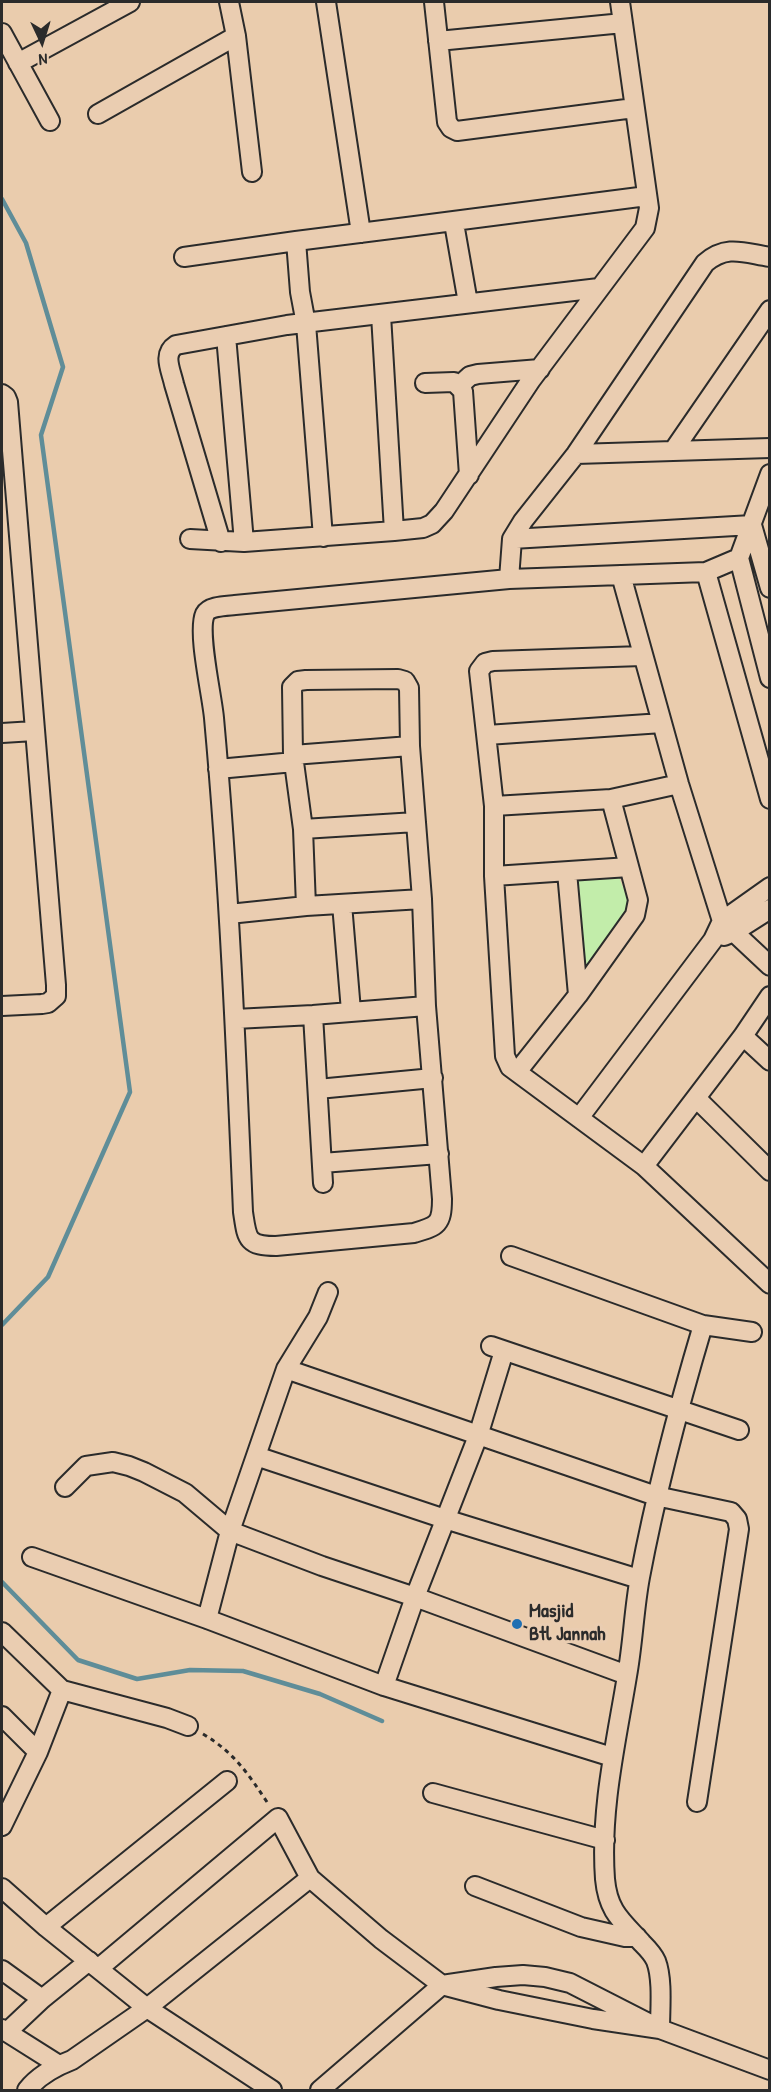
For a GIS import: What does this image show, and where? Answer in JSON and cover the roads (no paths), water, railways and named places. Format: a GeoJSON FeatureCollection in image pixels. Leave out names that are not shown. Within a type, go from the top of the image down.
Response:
{"type":"FeatureCollection","features":[{"type":"Feature","properties":{"kind":"street"},"geometry":{"type":"LineString","coordinates":[[18,63],[130,2]]}},
{"type":"Feature","properties":{"kind":"street"},"geometry":{"type":"LineString","coordinates":[[229,2],[236,36],[252,172]]}},
{"type":"Feature","properties":{"kind":"street"},"geometry":{"type":"LineString","coordinates":[[326,2],[361,233]]}},
{"type":"Feature","properties":{"kind":"street"},"geometry":{"type":"LineString","coordinates":[[434,2],[447,122],[451,128],[457,131],[633,108]]}},
{"type":"Feature","properties":{"kind":"street"},"geometry":{"type":"LineString","coordinates":[[190,539],[244,543],[423,528],[432,524],[444,511],[540,369],[645,228],[649,208],[633,108],[620,2]]}},
{"type":"Feature","properties":{"kind":"street"},"geometry":{"type":"LineString","coordinates":[[438,41],[623,23]]}},
{"type":"Feature","properties":{"kind":"street"},"geometry":{"type":"LineString","coordinates":[[2,33],[50,121]]}},
{"type":"Feature","properties":{"kind":"street"},"geometry":{"type":"LineString","coordinates":[[98,114],[236,36]]}},
{"type":"Feature","properties":{"kind":"street"},"geometry":{"type":"LineString","coordinates":[[184,257],[647,196]]}},
{"type":"Feature","properties":{"kind":"street"},"geometry":{"type":"LineString","coordinates":[[454,223],[468,303]]}},
{"type":"Feature","properties":{"kind":"street"},"geometry":{"type":"LineString","coordinates":[[296,241],[300,292],[306,324],[323,537]]}},
{"type":"Feature","properties":{"kind":"street"},"geometry":{"type":"LineString","coordinates":[[508,579],[512,540],[523,521],[576,454],[705,263],[722,252],[732,250],[770,257]]}},
{"type":"Feature","properties":{"kind":"street"},"geometry":{"type":"LineString","coordinates":[[221,542],[174,384],[168,353],[176,345],[306,324],[599,288]]}},
{"type":"Feature","properties":{"kind":"street"},"geometry":{"type":"LineString","coordinates":[[673,451],[770,310]]}},
{"type":"Feature","properties":{"kind":"street"},"geometry":{"type":"LineString","coordinates":[[381,315],[394,531]]}},
{"type":"Feature","properties":{"kind":"street"},"geometry":{"type":"LineString","coordinates":[[226,336],[244,543]]}},
{"type":"Feature","properties":{"kind":"street"},"geometry":{"type":"LineString","coordinates":[[460,385],[470,376],[478,374],[540,369]]}},
{"type":"Feature","properties":{"kind":"street"},"geometry":{"type":"LineString","coordinates":[[425,383],[446,381],[460,385],[464,397],[469,475]]}},
{"type":"Feature","properties":{"kind":"street"},"geometry":{"type":"LineString","coordinates":[[2,394],[8,402],[7,472],[34,731],[56,996],[48,1003],[2,1006]]}},
{"type":"Feature","properties":{"kind":"street"},"geometry":{"type":"LineString","coordinates":[[576,454],[770,448]]}},
{"type":"Feature","properties":{"kind":"street"},"geometry":{"type":"LineString","coordinates":[[770,474],[739,558],[770,678]]}},
{"type":"Feature","properties":{"kind":"street"},"geometry":{"type":"LineString","coordinates":[[512,540],[752,525]]}},
{"type":"Feature","properties":{"kind":"street"},"geometry":{"type":"LineString","coordinates":[[752,525],[770,588]]}},
{"type":"Feature","properties":{"kind":"street"},"geometry":{"type":"LineString","coordinates":[[306,906],[303,829],[293,758],[292,687],[298,681],[306,680],[398,679],[405,681],[409,688],[410,746],[422,898],[426,1006],[442,1206],[440,1220],[436,1226],[414,1233],[276,1246],[252,1243],[247,1237],[243,1212],[229,914],[213,707],[202,631],[205,614],[209,610],[235,605],[508,579],[706,572],[739,558]]}},
{"type":"Feature","properties":{"kind":"street"},"geometry":{"type":"LineString","coordinates":[[706,572],[770,799]]}},
{"type":"Feature","properties":{"kind":"street"},"geometry":{"type":"LineString","coordinates":[[621,575],[679,784],[728,927],[770,966]]}},
{"type":"Feature","properties":{"kind":"street"},"geometry":{"type":"LineString","coordinates":[[642,656],[493,661],[485,663],[479,671],[494,806],[494,876],[504,1044],[507,1061],[517,1072],[644,1166],[770,1284]]}},
{"type":"Feature","properties":{"kind":"street"},"geometry":{"type":"LineString","coordinates":[[487,735],[662,723]]}},
{"type":"Feature","properties":{"kind":"street"},"geometry":{"type":"LineString","coordinates":[[2,733],[34,731]]}},
{"type":"Feature","properties":{"kind":"street"},"geometry":{"type":"LineString","coordinates":[[218,769],[293,758],[410,746]]}},
{"type":"Feature","properties":{"kind":"street"},"geometry":{"type":"LineString","coordinates":[[494,806],[611,799],[679,784]]}},
{"type":"Feature","properties":{"kind":"street"},"geometry":{"type":"LineString","coordinates":[[517,1072],[578,995],[635,915],[638,900],[611,799]]}},
{"type":"Feature","properties":{"kind":"street"},"geometry":{"type":"LineString","coordinates":[[303,829],[416,822]]}},
{"type":"Feature","properties":{"kind":"street"},"geometry":{"type":"LineString","coordinates":[[494,876],[629,867]]}},
{"type":"Feature","properties":{"kind":"street"},"geometry":{"type":"LineString","coordinates":[[567,872],[578,995]]}},
{"type":"Feature","properties":{"kind":"street"},"geometry":{"type":"LineString","coordinates":[[579,1118],[713,940],[770,887]]}},
{"type":"Feature","properties":{"kind":"street"},"geometry":{"type":"LineString","coordinates":[[229,914],[422,898]]}},
{"type":"Feature","properties":{"kind":"street"},"geometry":{"type":"LineString","coordinates":[[342,904],[351,1011]]}},
{"type":"Feature","properties":{"kind":"street"},"geometry":{"type":"LineString","coordinates":[[728,927],[770,909]]}},
{"type":"Feature","properties":{"kind":"street"},"geometry":{"type":"LineString","coordinates":[[644,1166],[743,1036],[770,996]]}},
{"type":"Feature","properties":{"kind":"street"},"geometry":{"type":"LineString","coordinates":[[235,1018],[313,1015],[426,1006]]}},
{"type":"Feature","properties":{"kind":"street"},"geometry":{"type":"LineString","coordinates":[[313,1015],[323,1183]]}},
{"type":"Feature","properties":{"kind":"street"},"geometry":{"type":"LineString","coordinates":[[743,1036],[770,1060]]}},
{"type":"Feature","properties":{"kind":"street"},"geometry":{"type":"LineString","coordinates":[[318,1089],[433,1078]]}},
{"type":"Feature","properties":{"kind":"street"},"geometry":{"type":"LineString","coordinates":[[696,1098],[770,1171]]}},
{"type":"Feature","properties":{"kind":"street"},"geometry":{"type":"LineString","coordinates":[[322,1164],[439,1155]]}},
{"type":"Feature","properties":{"kind":"street"},"geometry":{"type":"LineString","coordinates":[[511,1256],[702,1326],[752,1332]]}},
{"type":"Feature","properties":{"kind":"street"},"geometry":{"type":"LineString","coordinates":[[207,1619],[230,1531],[286,1369],[318,1317],[328,1292]]}},
{"type":"Feature","properties":{"kind":"street"},"geometry":{"type":"LineString","coordinates":[[660,2029],[657,1963],[652,1954],[616,1916],[609,1899],[605,1878],[604,1840],[612,1757],[627,1675],[639,1579],[656,1496],[702,1326]]}},
{"type":"Feature","properties":{"kind":"street"},"geometry":{"type":"LineString","coordinates":[[384,1686],[415,1597],[478,1436],[497,1348],[739,1431]]}},
{"type":"Feature","properties":{"kind":"street"},"geometry":{"type":"LineString","coordinates":[[286,1369],[656,1496],[731,1512],[737,1519],[739,1529],[697,1802]]}},
{"type":"Feature","properties":{"kind":"street"},"geometry":{"type":"LineString","coordinates":[[256,1456],[445,1519],[639,1579]]}},
{"type":"Feature","properties":{"kind":"street"},"geometry":{"type":"LineString","coordinates":[[65,1487],[86,1466],[113,1462],[129,1466],[185,1493],[230,1531],[627,1675]]}},
{"type":"Feature","properties":{"kind":"street"},"geometry":{"type":"LineString","coordinates":[[32,1557],[207,1619],[384,1686],[612,1757]]}},
{"type":"Feature","properties":{"kind":"street"},"geometry":{"type":"LineString","coordinates":[[2,1632],[62,1690],[167,1718],[188,1726]]}},
{"type":"Feature","properties":{"kind":"street"},"geometry":{"type":"LineString","coordinates":[[2,1826],[6,1802],[38,1752],[62,1690]]}},
{"type":"Feature","properties":{"kind":"street"},"geometry":{"type":"LineString","coordinates":[[2,1716],[38,1752]]}},
{"type":"Feature","properties":{"kind":"street"},"geometry":{"type":"LineString","coordinates":[[46,1927],[227,1781]]}},
{"type":"Feature","properties":{"kind":"street"},"geometry":{"type":"LineString","coordinates":[[433,1793],[604,1840]]}},
{"type":"Feature","properties":{"kind":"street"},"geometry":{"type":"LineString","coordinates":[[60,2065],[4,2030],[42,2000],[94,1965],[278,1818],[310,1878],[381,1939],[442,1985],[523,2005],[660,2029]]}},
{"type":"Feature","properties":{"kind":"street"},"geometry":{"type":"LineString","coordinates":[[27,2091],[38,2078],[72,2060],[147,2008],[310,1878]]}},
{"type":"Feature","properties":{"kind":"street"},"geometry":{"type":"LineString","coordinates":[[475,1886],[581,1927],[625,1937],[636,1937]]}},
{"type":"Feature","properties":{"kind":"street"},"geometry":{"type":"LineString","coordinates":[[2,1888],[46,1927],[147,2008],[272,2091]]}},
{"type":"Feature","properties":{"kind":"street"},"geometry":{"type":"LineString","coordinates":[[2,1970],[42,2000]]}},
{"type":"Feature","properties":{"kind":"street"},"geometry":{"type":"LineString","coordinates":[[320,2091],[442,1985],[524,1975],[570,1983],[660,2029],[770,2070]]}},
{"type":"Feature","properties":{"kind":"waterway"},"geometry":{"type":"LineString","coordinates":[[2,199],[26,243],[63,367],[41,435],[130,1092],[48,1277],[2,1325]]}},
{"type":"Feature","properties":{"kind":"waterway"},"geometry":{"type":"LineString","coordinates":[[2,1582],[78,1660],[137,1679],[190,1670],[243,1671],[320,1694],[382,1721]]}},
{"type":"Feature","properties":{"kind":"place","name":"Masjid Btl Jannah"},"geometry":{"type":"Point","coordinates":[517,1624]}}]}
